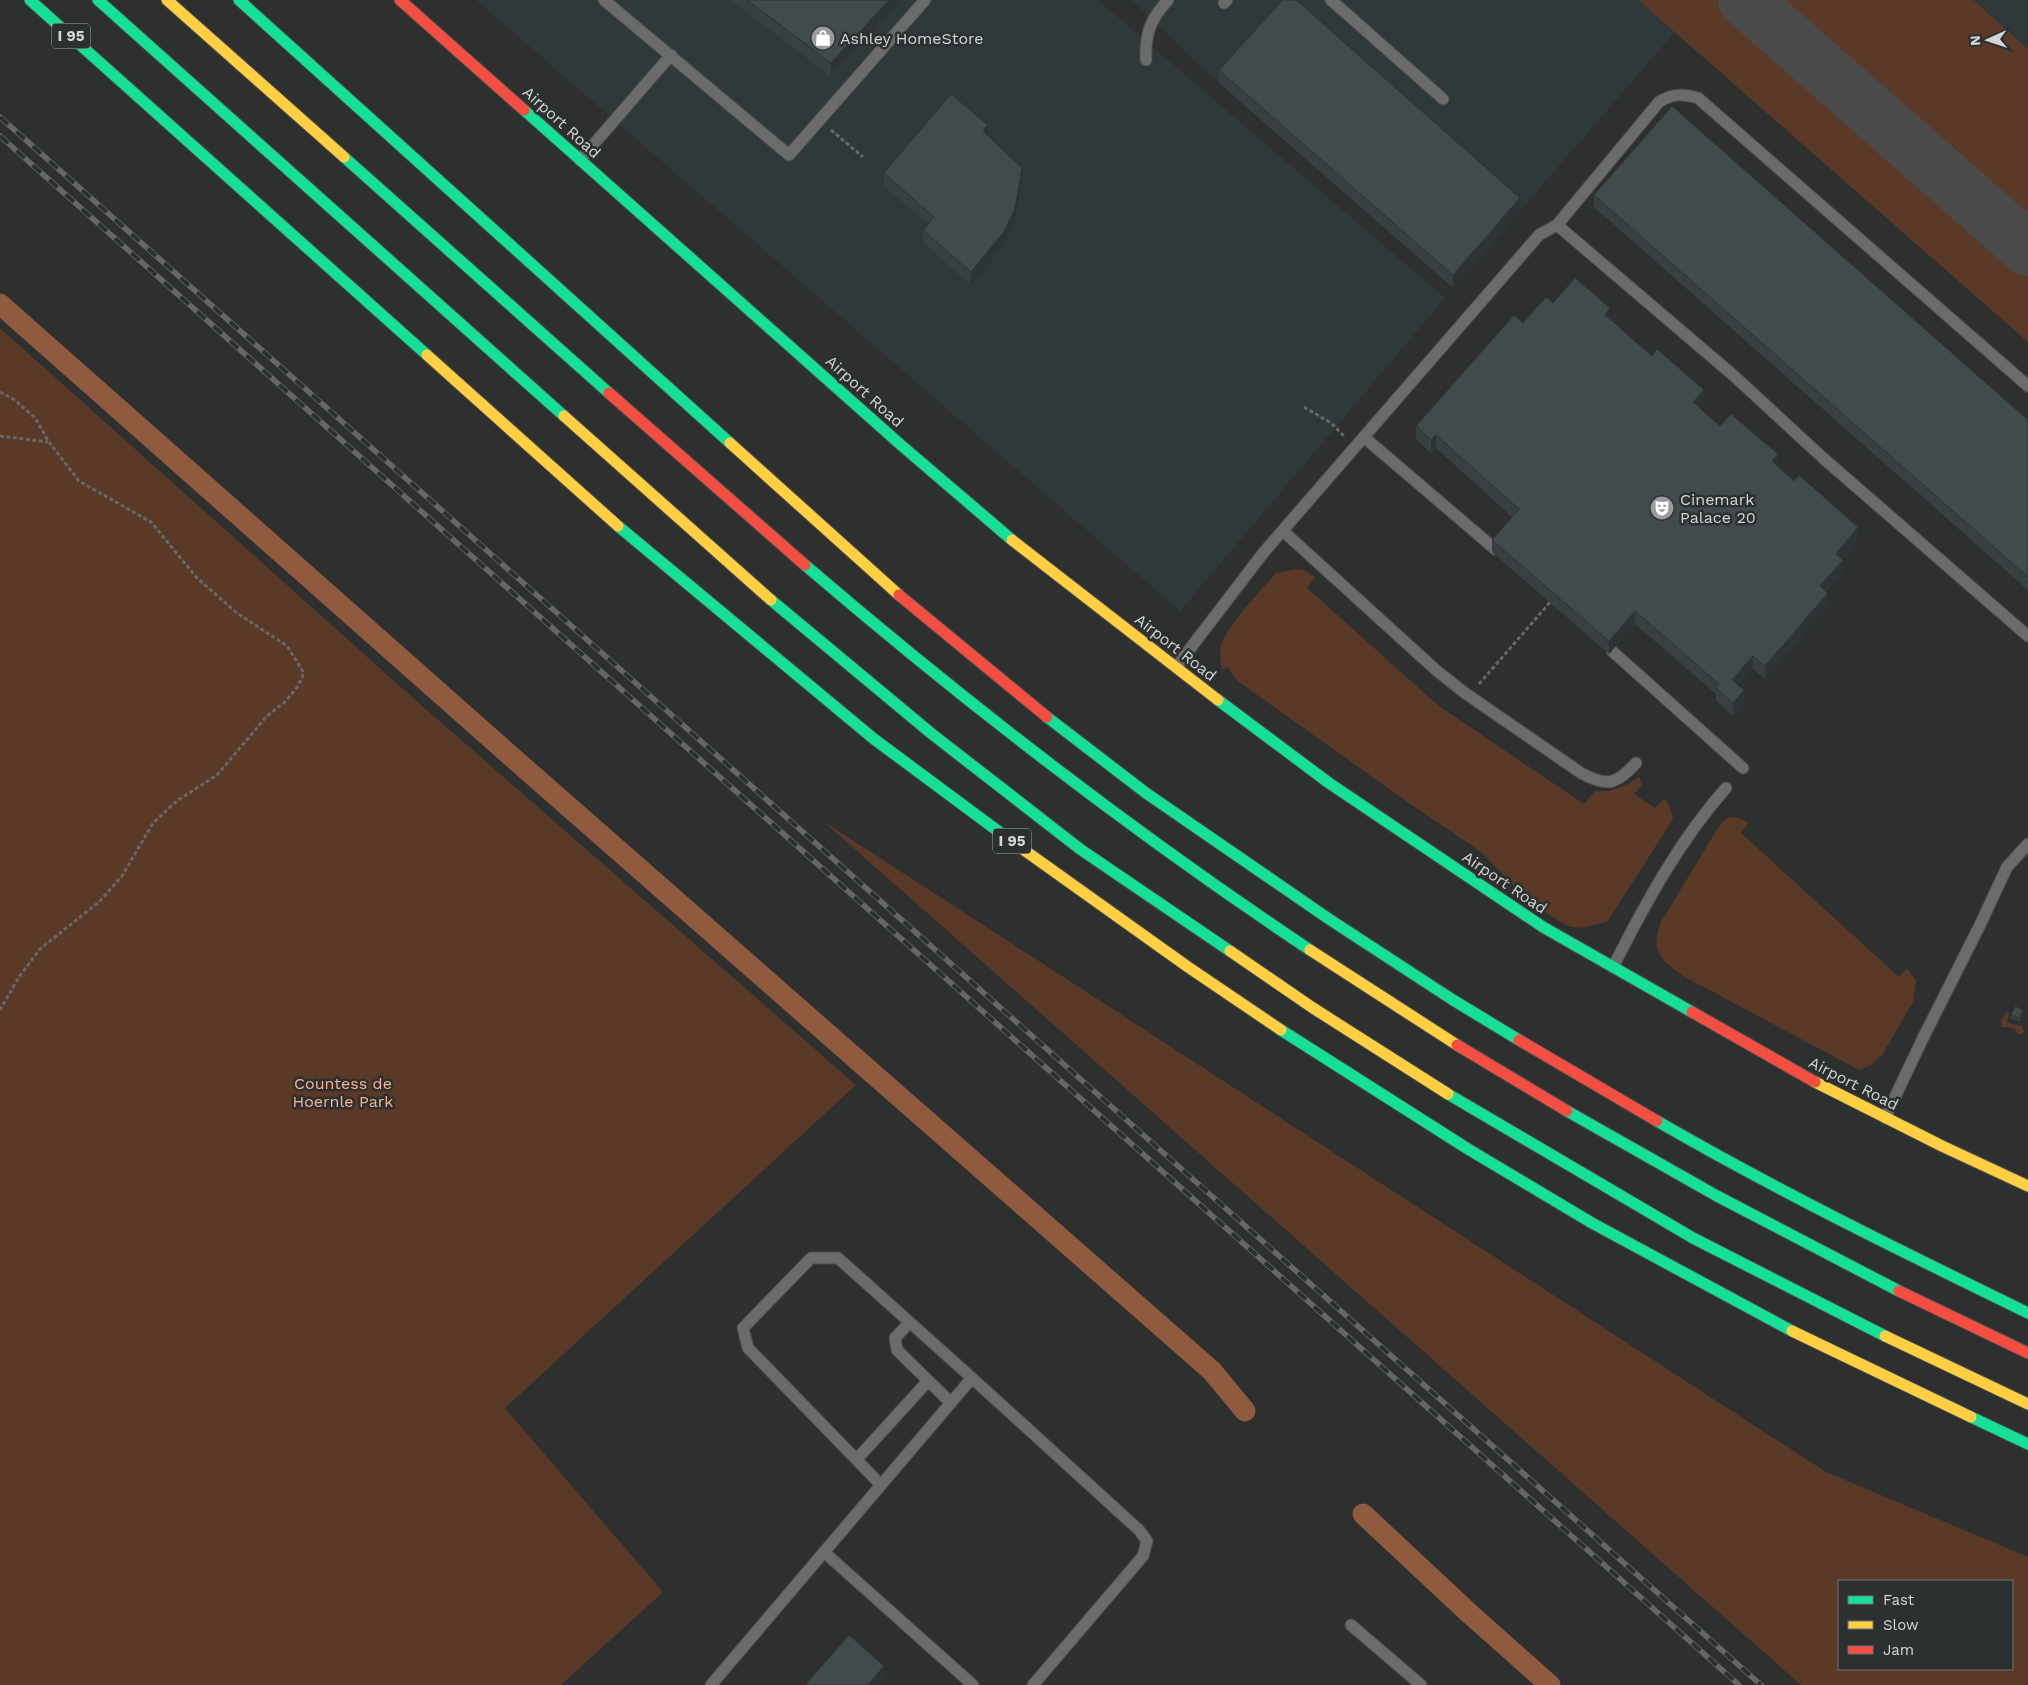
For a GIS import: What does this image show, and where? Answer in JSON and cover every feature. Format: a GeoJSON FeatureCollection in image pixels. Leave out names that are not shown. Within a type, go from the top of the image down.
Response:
{"type":"FeatureCollection","features":[{"type":"Feature","properties":{"kind":"main road","name":"I 95"},"geometry":{"type":"LineString","coordinates":[[30,0],[647,552],[874,739],[986,822],[1188,967],[1328,1061],[1468,1149],[1592,1223],[1788,1329],[2028,1444]]}},
{"type":"Feature","properties":{"kind":"main road"},"geometry":{"type":"LineString","coordinates":[[98,0],[762,593],[932,734],[1080,849],[1313,1008],[1462,1103],[1576,1171],[1693,1238],[2028,1404]]}},
{"type":"Feature","properties":{"kind":"main road"},"geometry":{"type":"LineString","coordinates":[[167,0],[831,590],[1012,736],[1174,857],[1368,990],[1602,1132],[1812,1248],[2028,1353]]}},
{"type":"Feature","properties":{"kind":"main road"},"geometry":{"type":"LineString","coordinates":[[239,0],[916,610],[1033,706],[1146,792],[1389,960],[1580,1078],[1774,1186],[1904,1253],[2028,1313]]}},
{"type":"Feature","properties":{"kind":"main road","name":"Airport Road"},"geometry":{"type":"LineString","coordinates":[[400,0],[987,520],[1176,668],[1329,783],[1543,927],[1795,1072],[1885,1118],[2028,1186]]}},
{"type":"Feature","properties":{"kind":"lane"},"geometry":{"type":"LineString","coordinates":[[604,0],[789,155],[925,0]]}},
{"type":"Feature","properties":{"kind":"lane"},"geometry":{"type":"LineString","coordinates":[[1146,60],[1145,42],[1150,25],[1168,0]]}},
{"type":"Feature","properties":{"kind":"lane"},"geometry":{"type":"LineString","coordinates":[[1331,0],[1443,99]]}},
{"type":"Feature","properties":{"kind":"lane"},"geometry":{"type":"LineString","coordinates":[[580,160],[671,56]]}},
{"type":"Feature","properties":{"kind":"lane"},"geometry":{"type":"LineString","coordinates":[[1176,668],[1234,591],[1283,531],[1539,235],[1557,225],[1639,133],[1659,102],[1666,98],[1679,94],[1698,98],[2028,386]]}},
{"type":"Feature","properties":{"kind":"lane"},"geometry":{"type":"LineString","coordinates":[[1557,225],[1733,375],[1822,458],[1907,529],[2028,636]]}},
{"type":"Feature","properties":{"kind":"lane"},"geometry":{"type":"LineString","coordinates":[[1365,438],[1495,549]]}},
{"type":"Feature","properties":{"kind":"lane"},"geometry":{"type":"LineString","coordinates":[[1283,531],[1437,671],[1468,695],[1581,773],[1594,780],[1603,782],[1618,780],[1636,763]]}},
{"type":"Feature","properties":{"kind":"lane"},"geometry":{"type":"LineString","coordinates":[[1612,651],[1743,768]]}},
{"type":"Feature","properties":{"kind":"lane"},"geometry":{"type":"LineString","coordinates":[[1613,967],[1682,843],[1706,810],[1726,788]]}},
{"type":"Feature","properties":{"kind":"lane"},"geometry":{"type":"LineString","coordinates":[[1885,1118],[1922,1038],[1980,926],[2007,867],[2028,844]]}},
{"type":"Feature","properties":{"kind":"lane"},"geometry":{"type":"LineString","coordinates":[[881,1485],[748,1348],[743,1328],[812,1258],[838,1258],[1139,1530],[1147,1541],[1143,1556],[1034,1685]]}},
{"type":"Feature","properties":{"kind":"lane"},"geometry":{"type":"LineString","coordinates":[[909,1323],[895,1338],[896,1350],[951,1403]]}},
{"type":"Feature","properties":{"kind":"lane"},"geometry":{"type":"LineString","coordinates":[[711,1685],[972,1378]]}},
{"type":"Feature","properties":{"kind":"lane"},"geometry":{"type":"LineString","coordinates":[[857,1460],[928,1381]]}},
{"type":"Feature","properties":{"kind":"lane"},"geometry":{"type":"LineString","coordinates":[[824,1552],[973,1685]]}},
{"type":"Feature","properties":{"kind":"lane"},"geometry":{"type":"LineString","coordinates":[[1351,1625],[1421,1685]]}},
{"type":"Feature","properties":{"kind":"path"},"geometry":{"type":"LineString","coordinates":[[820,120],[863,157]]}},
{"type":"Feature","properties":{"kind":"path"},"geometry":{"type":"LineString","coordinates":[[0,392],[15,400],[35,418],[49,442],[79,481],[151,522],[197,578],[237,613],[286,646],[304,674],[298,686],[286,701],[267,716],[217,775],[178,800],[153,823],[122,876],[99,902],[40,949],[0,1010]]}},
{"type":"Feature","properties":{"kind":"path"},"geometry":{"type":"LineString","coordinates":[[1304,407],[1331,424],[1356,448]]}},
{"type":"Feature","properties":{"kind":"path"},"geometry":{"type":"LineString","coordinates":[[0,436],[49,442]]}},
{"type":"Feature","properties":{"kind":"path"},"geometry":{"type":"LineString","coordinates":[[1468,695],[1553,600]]}},
{"type":"Feature","properties":{"kind":"shaded area"},"geometry":{"type":"Polygon","coordinates":[[[476,0],[1098,0],[1445,298],[1180,611],[476,0]]]}},
{"type":"Feature","properties":{"kind":"shaded area"},"geometry":{"type":"Polygon","coordinates":[[[1131,0],[2028,0],[2028,342],[1675,32],[1453,288],[1219,83],[1131,0]]]}},
{"type":"Feature","properties":{"kind":"green space"},"geometry":{"type":"Polygon","coordinates":[[[1638,0],[1718,0],[2028,274],[2028,342],[1638,0]]]}},
{"type":"Feature","properties":{"kind":"green space"},"geometry":{"type":"Polygon","coordinates":[[[1773,0],[1973,0],[2028,49],[2028,224],[1773,0]]]}},
{"type":"Feature","properties":{"kind":"green space","name":"Countess de Hoernle Park"},"geometry":{"type":"Polygon","coordinates":[[[0,328],[412,697],[856,1085],[505,1408],[663,1592],[561,1685],[0,1685],[0,328]]]}},
{"type":"Feature","properties":{"kind":"green space"},"geometry":{"type":"Polygon","coordinates":[[[1298,569],[1304,570],[1315,577],[1307,588],[1439,706],[1584,804],[1595,791],[1607,791],[1618,788],[1639,777],[1642,785],[1634,794],[1655,808],[1663,800],[1667,801],[1673,816],[1672,821],[1607,922],[1580,928],[1568,926],[1530,903],[1481,852],[1236,680],[1228,667],[1222,670],[1221,646],[1237,619],[1276,573],[1298,569]]]}},
{"type":"Feature","properties":{"kind":"green space"},"geometry":{"type":"Polygon","coordinates":[[[1729,817],[1739,818],[1748,823],[1741,833],[1899,977],[1907,968],[1916,980],[1913,1002],[1882,1055],[1871,1065],[1859,1070],[1687,978],[1671,967],[1660,956],[1656,942],[1661,922],[1721,823],[1729,817]]]}},
{"type":"Feature","properties":{"kind":"green space"},"geometry":{"type":"Polygon","coordinates":[[[823,821],[1826,1472],[2028,1557],[2028,1685],[1801,1685],[823,821]]]}},
{"type":"Feature","properties":{"kind":"green space"},"geometry":{"type":"Polygon","coordinates":[[[2006,1012],[2009,1013],[2007,1023],[2022,1026],[2023,1034],[2018,1034],[2014,1028],[2002,1027],[2001,1021],[2006,1012]]]}},
{"type":"Feature","properties":{"kind":"building","name":"Ashley HomeStore"},"geometry":{"type":"Polygon","coordinates":[[[747,0],[889,0],[831,63],[747,0]]]}},
{"type":"Feature","properties":{"kind":"building"},"geometry":{"type":"Polygon","coordinates":[[[1283,0],[1296,0],[1520,198],[1453,275],[1219,70],[1283,0]]]}},
{"type":"Feature","properties":{"kind":"building"},"geometry":{"type":"Polygon","coordinates":[[[951,94],[988,125],[983,131],[1022,168],[1015,209],[1004,232],[971,272],[923,230],[934,217],[884,173],[951,94]]]}},
{"type":"Feature","properties":{"kind":"building"},"geometry":{"type":"Polygon","coordinates":[[[1672,106],[2028,420],[2028,577],[1594,195],[1672,106]]]}},
{"type":"Feature","properties":{"kind":"building","name":"Cinemark Palace 20"},"geometry":{"type":"Polygon","coordinates":[[[1575,278],[1610,308],[1605,315],[1652,356],[1657,349],[1704,390],[1693,402],[1720,426],[1731,414],[1778,454],[1772,461],[1794,481],[1799,475],[1858,527],[1836,554],[1843,560],[1820,586],[1828,593],[1765,666],[1753,656],[1732,680],[1744,690],[1733,703],[1716,688],[1719,684],[1635,611],[1609,641],[1492,540],[1519,509],[1436,435],[1431,440],[1416,426],[1514,315],[1523,323],[1546,297],[1553,303],[1575,278]]]}},
{"type":"Feature","properties":{"kind":"building"},"geometry":{"type":"Polygon","coordinates":[[[2015,1006],[2023,1010],[2020,1018],[2011,1015],[2015,1006]]]}},
{"type":"Feature","properties":{"kind":"building"},"geometry":{"type":"Polygon","coordinates":[[[849,1635],[884,1666],[868,1685],[805,1685],[849,1635]]]}},
{"type":"Feature","properties":{"kind":"waterway"},"geometry":{"type":"LineString","coordinates":[[0,304],[504,750],[1212,1371],[1245,1411]]}},
{"type":"Feature","properties":{"kind":"waterway"},"geometry":{"type":"LineString","coordinates":[[1363,1514],[1470,1614],[1550,1685]]}},
{"type":"Feature","properties":{"kind":"taxiway"},"geometry":{"type":"LineString","coordinates":[[1745,0],[2028,249]]}},
{"type":"Feature","properties":{"kind":"railway"},"geometry":{"type":"LineString","coordinates":[[0,117],[1761,1685]]}},
{"type":"Feature","properties":{"kind":"railway"},"geometry":{"type":"LineString","coordinates":[[0,136],[1739,1685]]}},
{"type":"Feature","properties":{"kind":"traffic: fast"},"geometry":{"type":"LineString","coordinates":[[30,0],[427,355]]}},
{"type":"Feature","properties":{"kind":"traffic: fast"},"geometry":{"type":"LineString","coordinates":[[98,0],[564,416]]}},
{"type":"Feature","properties":{"kind":"traffic: fast"},"geometry":{"type":"LineString","coordinates":[[239,0],[730,443]]}},
{"type":"Feature","properties":{"kind":"traffic: fast"},"geometry":{"type":"LineString","coordinates":[[524,110],[901,445],[1012,540]]}},
{"type":"Feature","properties":{"kind":"traffic: fast"},"geometry":{"type":"LineString","coordinates":[[344,157],[609,393]]}},
{"type":"Feature","properties":{"kind":"traffic: fast"},"geometry":{"type":"LineString","coordinates":[[618,526],[874,739],[1006,837]]}},
{"type":"Feature","properties":{"kind":"traffic: fast"},"geometry":{"type":"LineString","coordinates":[[805,565],[927,667],[1052,765],[1179,859],[1310,950]]}},
{"type":"Feature","properties":{"kind":"traffic: fast"},"geometry":{"type":"LineString","coordinates":[[771,600],[932,734],[1080,849],[1230,951]]}},
{"type":"Feature","properties":{"kind":"traffic: fast"},"geometry":{"type":"LineString","coordinates":[[1218,700],[1329,783],[1543,927],[1692,1012]]}},
{"type":"Feature","properties":{"kind":"traffic: fast"},"geometry":{"type":"LineString","coordinates":[[1047,717],[1146,793],[1329,919],[1453,1000],[1519,1040]]}},
{"type":"Feature","properties":{"kind":"traffic: fast"},"geometry":{"type":"LineString","coordinates":[[1281,1030],[1468,1149],[1592,1223],[1792,1331]]}},
{"type":"Feature","properties":{"kind":"traffic: fast"},"geometry":{"type":"LineString","coordinates":[[1448,1094],[1693,1238],[1885,1336]]}},
{"type":"Feature","properties":{"kind":"traffic: fast"},"geometry":{"type":"LineString","coordinates":[[1567,1111],[1717,1196],[1899,1291]]}},
{"type":"Feature","properties":{"kind":"traffic: fast"},"geometry":{"type":"LineString","coordinates":[[1657,1121],[1795,1196],[2028,1313]]}},
{"type":"Feature","properties":{"kind":"traffic: fast"},"geometry":{"type":"LineString","coordinates":[[1971,1417],[2028,1444]]}},
{"type":"Feature","properties":{"kind":"traffic: slow"},"geometry":{"type":"LineString","coordinates":[[167,0],[344,157]]}},
{"type":"Feature","properties":{"kind":"traffic: slow"},"geometry":{"type":"LineString","coordinates":[[427,355],[618,526]]}},
{"type":"Feature","properties":{"kind":"traffic: slow"},"geometry":{"type":"LineString","coordinates":[[564,416],[771,600]]}},
{"type":"Feature","properties":{"kind":"traffic: slow"},"geometry":{"type":"LineString","coordinates":[[730,443],[899,595]]}},
{"type":"Feature","properties":{"kind":"traffic: slow"},"geometry":{"type":"LineString","coordinates":[[1012,540],[1218,700]]}},
{"type":"Feature","properties":{"kind":"traffic: slow"},"geometry":{"type":"LineString","coordinates":[[1006,837],[1188,967],[1281,1030]]}},
{"type":"Feature","properties":{"kind":"traffic: slow"},"geometry":{"type":"LineString","coordinates":[[1310,950],[1457,1045]]}},
{"type":"Feature","properties":{"kind":"traffic: slow"},"geometry":{"type":"LineString","coordinates":[[1230,951],[1313,1008],[1448,1094]]}},
{"type":"Feature","properties":{"kind":"traffic: slow"},"geometry":{"type":"LineString","coordinates":[[1815,1082],[1942,1146],[2028,1186]]}},
{"type":"Feature","properties":{"kind":"traffic: slow"},"geometry":{"type":"LineString","coordinates":[[1792,1331],[1971,1417]]}},
{"type":"Feature","properties":{"kind":"traffic: slow"},"geometry":{"type":"LineString","coordinates":[[1885,1336],[2028,1404]]}},
{"type":"Feature","properties":{"kind":"traffic: jam"},"geometry":{"type":"LineString","coordinates":[[400,0],[524,110]]}},
{"type":"Feature","properties":{"kind":"traffic: jam"},"geometry":{"type":"LineString","coordinates":[[609,393],[805,565]]}},
{"type":"Feature","properties":{"kind":"traffic: jam"},"geometry":{"type":"LineString","coordinates":[[899,595],[1047,717]]}},
{"type":"Feature","properties":{"kind":"traffic: jam"},"geometry":{"type":"LineString","coordinates":[[1692,1012],[1815,1082]]}},
{"type":"Feature","properties":{"kind":"traffic: jam"},"geometry":{"type":"LineString","coordinates":[[1519,1040],[1657,1121]]}},
{"type":"Feature","properties":{"kind":"traffic: jam"},"geometry":{"type":"LineString","coordinates":[[1457,1045],[1567,1111]]}},
{"type":"Feature","properties":{"kind":"traffic: jam"},"geometry":{"type":"LineString","coordinates":[[1899,1291],[2028,1353]]}},
{"type":"Feature","properties":{"kind":"place","name":"Ashley HomeStore"},"geometry":{"type":"Point","coordinates":[823,38]}},
{"type":"Feature","properties":{"kind":"place","name":"Cinemark Palace 20"},"geometry":{"type":"Point","coordinates":[1662,508]}}]}
